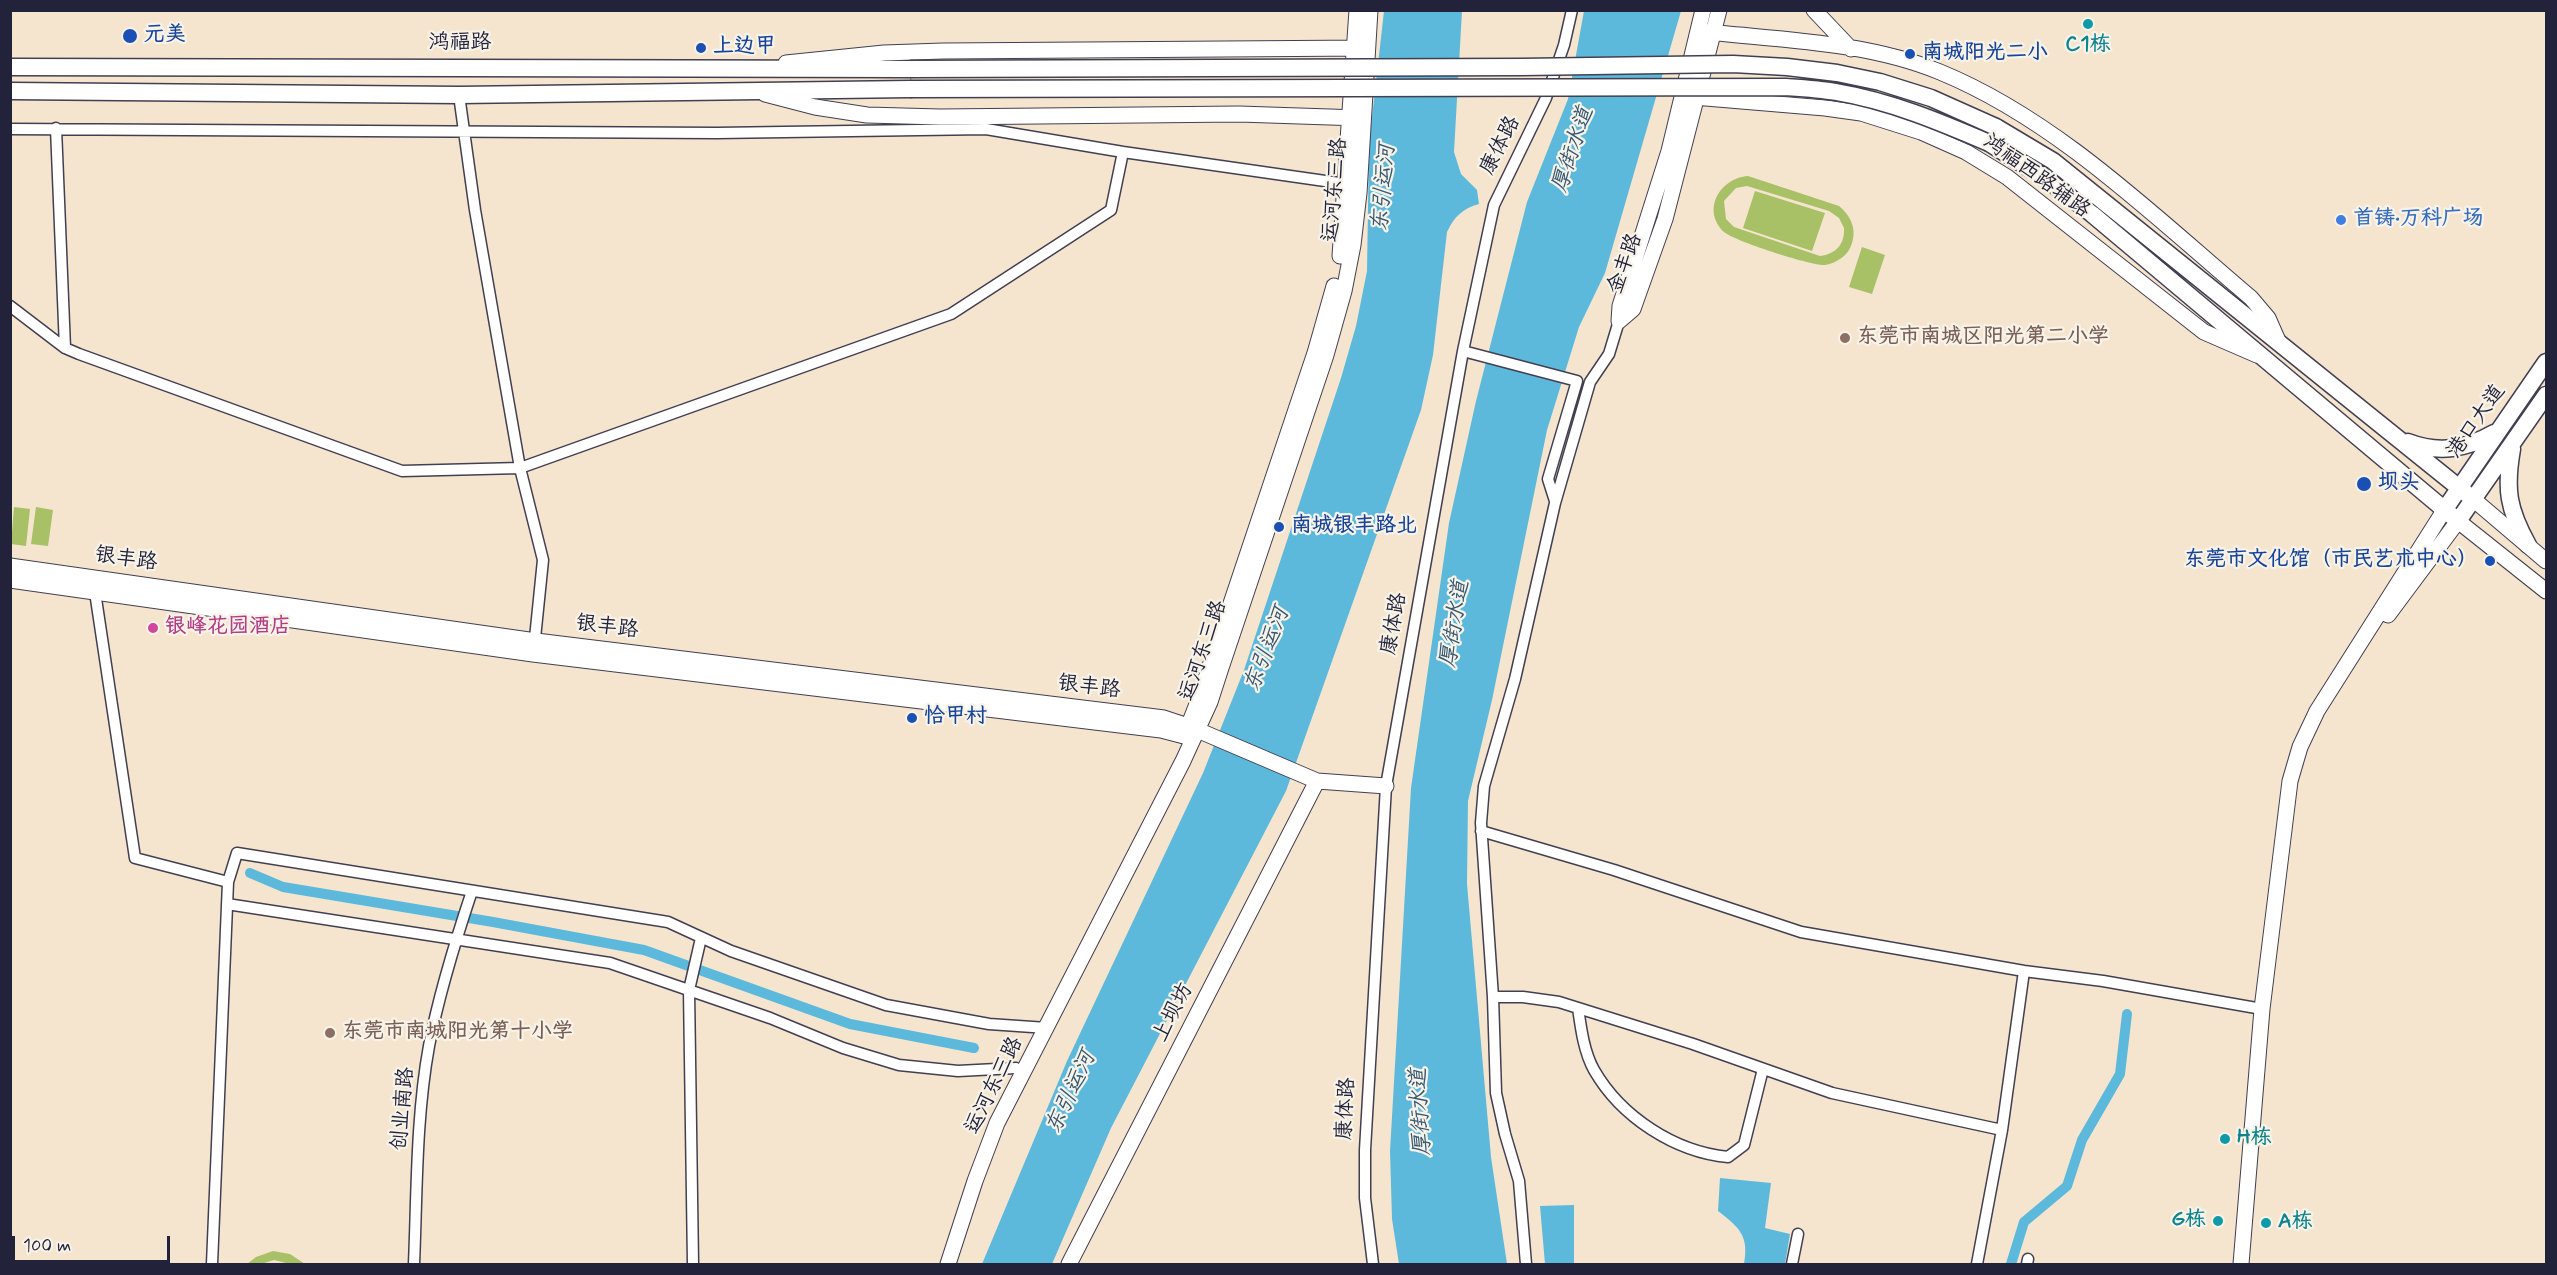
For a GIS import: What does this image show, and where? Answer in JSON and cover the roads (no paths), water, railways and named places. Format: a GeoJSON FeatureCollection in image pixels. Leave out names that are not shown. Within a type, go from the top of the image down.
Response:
{"type":"FeatureCollection","features":[{"type":"Feature","properties":{"kind":"main road","name":"鸿福路"},"geometry":{"type":"LineString","coordinates":[[10,67],[1521,68],[1732,64],[1837,72],[1880,82],[1931,98],[1996,127],[2053,161],[2473,499]]}},
{"type":"Feature","properties":{"kind":"main road"},"geometry":{"type":"LineString","coordinates":[[10,91],[459,95],[910,89],[1786,87],[1835,92],[1877,101],[1926,116],[1989,143],[2045,178],[2092,214],[2458,521]]}},
{"type":"Feature","properties":{"kind":"main road","name":"港口大道"},"geometry":{"type":"LineString","coordinates":[[2445,509],[2547,362]]}},
{"type":"Feature","properties":{"kind":"main road","name":"港口大道"},"geometry":{"type":"LineString","coordinates":[[2458,521],[2547,394]]}},
{"type":"Feature","properties":{"kind":"main road"},"geometry":{"type":"LineString","coordinates":[[2398,438],[2424,448],[2449,449],[2475,444],[2500,430]]}},
{"type":"Feature","properties":{"kind":"main road"},"geometry":{"type":"LineString","coordinates":[[2513,443],[2507,474],[2508,497],[2514,520],[2528,545]]}},
{"type":"Feature","properties":{"kind":"street","name":"运河东三路"},"geometry":{"type":"LineString","coordinates":[[948,1264],[997,1123],[1042,1027],[1190,731],[1210,702],[1323,366],[1341,302],[1353,245],[1361,48],[1357,10]]}},
{"type":"Feature","properties":{"kind":"street","name":"运河东三路"},"geometry":{"type":"LineString","coordinates":[[1361,48],[1371,10]]}},
{"type":"Feature","properties":{"kind":"street","name":"康体路"},"geometry":{"type":"LineString","coordinates":[[1373,1264],[1365,1198],[1365,1150],[1386,786],[1463,351],[1494,205],[1546,98],[1564,45],[1572,10]]}},
{"type":"Feature","properties":{"kind":"street","name":"金丰路"},"geometry":{"type":"LineString","coordinates":[[1703,10],[1706,32]]}},
{"type":"Feature","properties":{"kind":"street","name":"金丰路"},"geometry":{"type":"LineString","coordinates":[[1620,321],[1620,306],[1690,96],[1706,32],[1719,10]]}},
{"type":"Feature","properties":{"kind":"street"},"geometry":{"type":"LineString","coordinates":[[1814,10],[1851,49]]}},
{"type":"Feature","properties":{"kind":"street","name":"鸿福西路辅路"},"geometry":{"type":"LineString","coordinates":[[1706,32],[1881,54],[1939,71],[1995,98],[2058,138],[2251,298],[2268,318],[2278,343]]}},
{"type":"Feature","properties":{"kind":"street"},"geometry":{"type":"LineString","coordinates":[[750,68],[884,53],[1361,48]]}},
{"type":"Feature","properties":{"kind":"street"},"geometry":{"type":"LineString","coordinates":[[754,92],[867,115],[940,117],[1239,114],[1357,118]]}},
{"type":"Feature","properties":{"kind":"street"},"geometry":{"type":"LineString","coordinates":[[459,95],[475,210],[520,468],[543,560],[534,647]]}},
{"type":"Feature","properties":{"kind":"street","name":"鸿福西路辅路"},"geometry":{"type":"LineString","coordinates":[[1690,96],[1861,113],[1921,132],[1966,152],[2007,177],[2204,332],[2261,357]]}},
{"type":"Feature","properties":{"kind":"street","name":"运河东三路"},"geometry":{"type":"LineString","coordinates":[[1190,731],[1324,321],[1343,245],[1346,184],[1357,118]]}},
{"type":"Feature","properties":{"kind":"street"},"geometry":{"type":"LineString","coordinates":[[56,128],[65,348]]}},
{"type":"Feature","properties":{"kind":"street"},"geometry":{"type":"LineString","coordinates":[[10,129],[717,133],[986,129],[1123,152],[1346,184]]}},
{"type":"Feature","properties":{"kind":"street"},"geometry":{"type":"LineString","coordinates":[[10,306],[65,348],[402,471],[520,468],[951,314],[1111,210],[1123,152]]}},
{"type":"Feature","properties":{"kind":"street"},"geometry":{"type":"LineString","coordinates":[[1526,1264],[1519,1181],[1496,1094],[1493,997],[1482,831],[1484,786],[1515,679],[1555,503],[1590,382],[1609,354],[1620,321]]}},
{"type":"Feature","properties":{"kind":"street"},"geometry":{"type":"LineString","coordinates":[[1463,351],[1577,381],[1548,479],[1555,503]]}},
{"type":"Feature","properties":{"kind":"street"},"geometry":{"type":"LineString","coordinates":[[2473,499],[2547,561]]}},
{"type":"Feature","properties":{"kind":"street"},"geometry":{"type":"LineString","coordinates":[[2241,1264],[2262,1009],[2290,781],[2300,747],[2316,711],[2445,509]]}},
{"type":"Feature","properties":{"kind":"street"},"geometry":{"type":"LineString","coordinates":[[2316,711],[2458,521],[2547,591]]}},
{"type":"Feature","properties":{"kind":"street","name":"银丰路"},"geometry":{"type":"LineString","coordinates":[[10,566],[534,647]]}},
{"type":"Feature","properties":{"kind":"street","name":"银丰路"},"geometry":{"type":"LineString","coordinates":[[10,579],[95,592],[534,647],[1161,730],[1190,731],[1317,781],[1386,786]]}},
{"type":"Feature","properties":{"kind":"street"},"geometry":{"type":"LineString","coordinates":[[95,592],[135,858],[228,882]]}},
{"type":"Feature","properties":{"kind":"street","name":"上坝坊"},"geometry":{"type":"LineString","coordinates":[[1070,1264],[1317,781]]}},
{"type":"Feature","properties":{"kind":"street"},"geometry":{"type":"LineString","coordinates":[[1482,831],[1614,870],[1801,932],[2262,1009]]}},
{"type":"Feature","properties":{"kind":"street"},"geometry":{"type":"LineString","coordinates":[[212,1264],[228,882],[237,853],[470,897],[668,922],[731,951],[886,1005],[989,1024],[1042,1027]]}},
{"type":"Feature","properties":{"kind":"street","name":"创业南路"},"geometry":{"type":"LineString","coordinates":[[414,1264],[422,1102],[429,1047],[440,993],[470,897]]}},
{"type":"Feature","properties":{"kind":"street"},"geometry":{"type":"LineString","coordinates":[[227,904],[610,963],[770,1018],[843,1048],[899,1065],[958,1071],[1016,1068]]}},
{"type":"Feature","properties":{"kind":"street"},"geometry":{"type":"LineString","coordinates":[[693,1264],[689,990],[701,938]]}},
{"type":"Feature","properties":{"kind":"street"},"geometry":{"type":"LineString","coordinates":[[1977,1264],[2002,1130],[2024,971]]}},
{"type":"Feature","properties":{"kind":"street"},"geometry":{"type":"LineString","coordinates":[[1493,997],[1523,997],[1559,1002],[1693,1044],[1832,1093],[2002,1130]]}},
{"type":"Feature","properties":{"kind":"street"},"geometry":{"type":"LineString","coordinates":[[1578,1008],[1581,1032],[1593,1069],[1618,1104],[1664,1137],[1703,1155],[1728,1157],[1744,1145],[1763,1068]]}},
{"type":"Feature","properties":{"kind":"street","name":"运河东三路"},"geometry":{"type":"LineString","coordinates":[[939,1264],[966,1179],[988,1121],[1016,1068],[1042,1027]]}},
{"type":"Feature","properties":{"kind":"street"},"geometry":{"type":"LineString","coordinates":[[1792,1264],[1798,1234]]}},
{"type":"Feature","properties":{"kind":"water","name":"东引运河"},"geometry":{"type":"Polygon","coordinates":[[[1384,11],[1462,11],[1454,152],[1461,174],[1477,190],[1479,204],[1460,214],[1447,232],[1433,355],[1421,410],[1286,791],[1111,1128],[1052,1264],[982,1264],[1067,1061],[1203,773],[1244,670],[1341,378],[1356,326],[1367,271],[1369,144],[1384,11]]]}},
{"type":"Feature","properties":{"kind":"water","name":"厚街水道"},"geometry":{"type":"Polygon","coordinates":[[[1584,11],[1681,11],[1605,273],[1579,327],[1547,430],[1492,700],[1468,801],[1467,884],[1491,1157],[1507,1264],[1399,1264],[1392,1219],[1390,1151],[1411,788],[1449,523],[1476,401],[1527,202],[1568,99],[1584,11]]]}},
{"type":"Feature","properties":{"kind":"water"},"geometry":{"type":"Polygon","coordinates":[[[1720,1178],[1771,1183],[1765,1228],[1790,1234],[1785,1264],[1744,1264],[1744,1239],[1737,1228],[1718,1211],[1720,1178]]]}},
{"type":"Feature","properties":{"kind":"water"},"geometry":{"type":"Polygon","coordinates":[[[1574,1205],[1574,1264],[1545,1264],[1540,1206],[1574,1205]]]}},
{"type":"Feature","properties":{"kind":"waterway"},"geometry":{"type":"LineString","coordinates":[[250,873],[283,887],[644,950],[850,1024],[974,1048]]}},
{"type":"Feature","properties":{"kind":"waterway"},"geometry":{"type":"LineString","coordinates":[[2011,1264],[2024,1222],[2067,1186],[2082,1140],[2120,1074],[2127,1014]]}},
{"type":"Feature","properties":{"kind":"place","name":"C1栋"},"geometry":{"type":"Point","coordinates":[2088,24]}},
{"type":"Feature","properties":{"kind":"place","name":"元美"},"geometry":{"type":"Point","coordinates":[130,36]}},
{"type":"Feature","properties":{"kind":"place","name":"上边甲"},"geometry":{"type":"Point","coordinates":[701,48]}},
{"type":"Feature","properties":{"kind":"place","name":"南城阳光二小"},"geometry":{"type":"Point","coordinates":[1910,54]}},
{"type":"Feature","properties":{"kind":"place","name":"首铸·万科广场"},"geometry":{"type":"Point","coordinates":[2341,220]}},
{"type":"Feature","properties":{"kind":"place","name":"东莞市南城区阳光第二小学"},"geometry":{"type":"Point","coordinates":[1845,338]}},
{"type":"Feature","properties":{"kind":"place","name":"坝头"},"geometry":{"type":"Point","coordinates":[2364,484]}},
{"type":"Feature","properties":{"kind":"place","name":"南城银丰路北"},"geometry":{"type":"Point","coordinates":[1279,527]}},
{"type":"Feature","properties":{"kind":"place","name":"东莞市文化馆（市民艺术中心）"},"geometry":{"type":"Point","coordinates":[2490,561]}},
{"type":"Feature","properties":{"kind":"place","name":"银峰花园酒店"},"geometry":{"type":"Point","coordinates":[153,628]}},
{"type":"Feature","properties":{"kind":"place","name":"恰甲村"},"geometry":{"type":"Point","coordinates":[912,718]}},
{"type":"Feature","properties":{"kind":"place","name":"东莞市南城阳光第十小学"},"geometry":{"type":"Point","coordinates":[330,1033]}},
{"type":"Feature","properties":{"kind":"place","name":"H栋"},"geometry":{"type":"Point","coordinates":[2225,1139]}},
{"type":"Feature","properties":{"kind":"place","name":"G栋"},"geometry":{"type":"Point","coordinates":[2218,1221]}},
{"type":"Feature","properties":{"kind":"place","name":"A栋"},"geometry":{"type":"Point","coordinates":[2266,1223]}}]}
